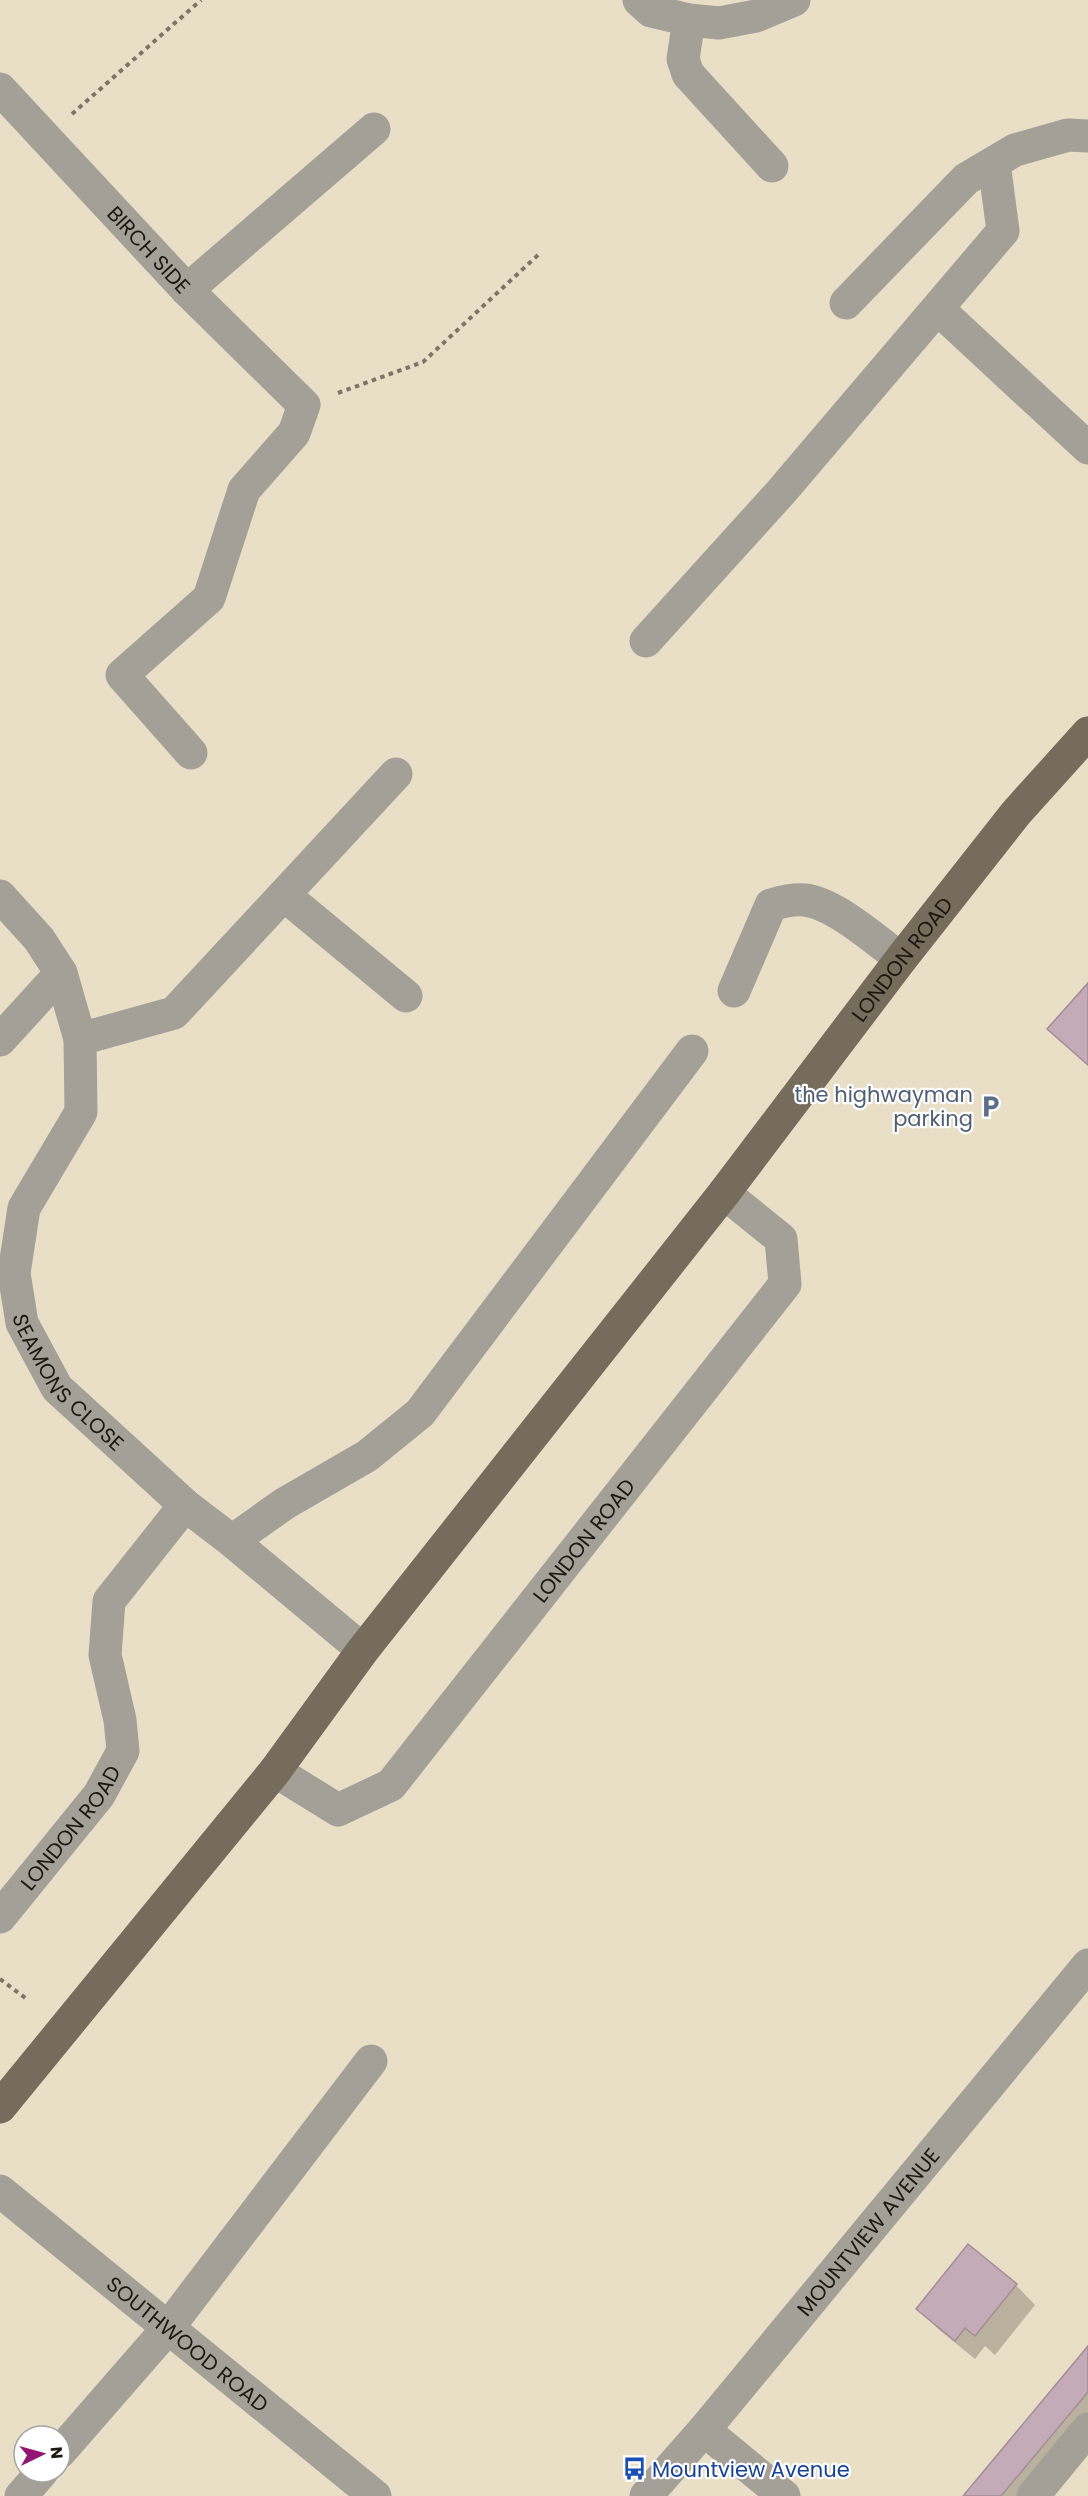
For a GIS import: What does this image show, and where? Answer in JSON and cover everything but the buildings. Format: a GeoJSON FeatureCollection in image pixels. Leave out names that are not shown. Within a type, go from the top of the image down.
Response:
{"type":"FeatureCollection","features":[{"type":"Feature","properties":{"kind":"main road","name":"LONDON ROAD"},"geometry":{"type":"LineString","coordinates":[[0,2107],[275,1771],[363,1650],[724,1193],[901,958],[1016,813],[1088,733]]}},
{"type":"Feature","properties":{"kind":"street"},"geometry":{"type":"LineString","coordinates":[[639,0],[651,11],[688,20],[719,23],[756,16],[794,0]]}},
{"type":"Feature","properties":{"kind":"street"},"geometry":{"type":"LineString","coordinates":[[688,20],[683,59],[688,74],[772,166]]}},
{"type":"Feature","properties":{"kind":"street","name":"BIRCH SIDE"},"geometry":{"type":"LineString","coordinates":[[0,88],[187,290],[304,405]]}},
{"type":"Feature","properties":{"kind":"street"},"geometry":{"type":"LineString","coordinates":[[187,290],[374,129]]}},
{"type":"Feature","properties":{"kind":"street"},"geometry":{"type":"LineString","coordinates":[[846,303],[966,179],[1015,150],[1068,135],[1088,136]]}},
{"type":"Feature","properties":{"kind":"street"},"geometry":{"type":"LineString","coordinates":[[646,641],[781,492],[1003,231],[994,163]]}},
{"type":"Feature","properties":{"kind":"street"},"geometry":{"type":"LineString","coordinates":[[938,309],[1088,448]]}},
{"type":"Feature","properties":{"kind":"street"},"geometry":{"type":"LineString","coordinates":[[191,753],[122,675],[209,598],[244,490],[294,433],[304,405]]}},
{"type":"Feature","properties":{"kind":"street"},"geometry":{"type":"LineString","coordinates":[[80,1040],[174,1013],[396,774]]}},
{"type":"Feature","properties":{"kind":"street"},"geometry":{"type":"LineString","coordinates":[[284,895],[406,996]]}},
{"type":"Feature","properties":{"kind":"street","name":"SEAMONS CLOSE"},"geometry":{"type":"LineString","coordinates":[[0,896],[39,939],[61,973],[80,1040],[81,1112],[24,1208],[14,1273],[11,1325],[57,1388],[185,1505],[232,1540],[363,1650]]}},
{"type":"Feature","properties":{"kind":"street"},"geometry":{"type":"LineString","coordinates":[[735,991],[771,905],[788,901],[805,900],[838,913],[901,958]]}},
{"type":"Feature","properties":{"kind":"street"},"geometry":{"type":"LineString","coordinates":[[0,1040],[61,973]]}},
{"type":"Feature","properties":{"kind":"street"},"geometry":{"type":"LineString","coordinates":[[232,1540],[284,1504],[367,1456],[420,1413],[692,1052]]}},
{"type":"Feature","properties":{"kind":"street","name":"LONDON ROAD"},"geometry":{"type":"LineString","coordinates":[[275,1771],[338,1810],[391,1785],[784,1284],[781,1239],[724,1193]]}},
{"type":"Feature","properties":{"kind":"street","name":"LONDON ROAD"},"geometry":{"type":"LineString","coordinates":[[0,1917],[99,1795],[123,1751],[120,1720],[105,1655],[109,1601],[185,1505]]}},
{"type":"Feature","properties":{"kind":"street","name":"MOUNTVIEW AVENUE"},"geometry":{"type":"LineString","coordinates":[[646,2496],[704,2430],[1088,1965]]}},
{"type":"Feature","properties":{"kind":"street"},"geometry":{"type":"LineString","coordinates":[[72,2438],[168,2328],[371,2061]]}},
{"type":"Feature","properties":{"kind":"street","name":"SOUTHWOOD ROAD"},"geometry":{"type":"LineString","coordinates":[[0,2191],[375,2496]]}},
{"type":"Feature","properties":{"kind":"street"},"geometry":{"type":"LineString","coordinates":[[1033,2496],[1088,2429]]}},
{"type":"Feature","properties":{"kind":"street"},"geometry":{"type":"LineString","coordinates":[[704,2430],[784,2496]]}},
{"type":"Feature","properties":{"kind":"street"},"geometry":{"type":"LineString","coordinates":[[21,2496],[32,2484]]}},
{"type":"Feature","properties":{"kind":"path"},"geometry":{"type":"LineString","coordinates":[[45,138],[201,0]]}},
{"type":"Feature","properties":{"kind":"path"},"geometry":{"type":"LineString","coordinates":[[304,405],[423,362],[538,255]]}},
{"type":"Feature","properties":{"kind":"path"},"geometry":{"type":"LineString","coordinates":[[0,1979],[28,2000]]}},
{"type":"Feature","properties":{"kind":"place","name":"the highwayman parking"},"geometry":{"type":"Point","coordinates":[991,1106]}},
{"type":"Feature","properties":{"kind":"place","name":"Mountview Avenue"},"geometry":{"type":"Point","coordinates":[634,2469]}}]}
